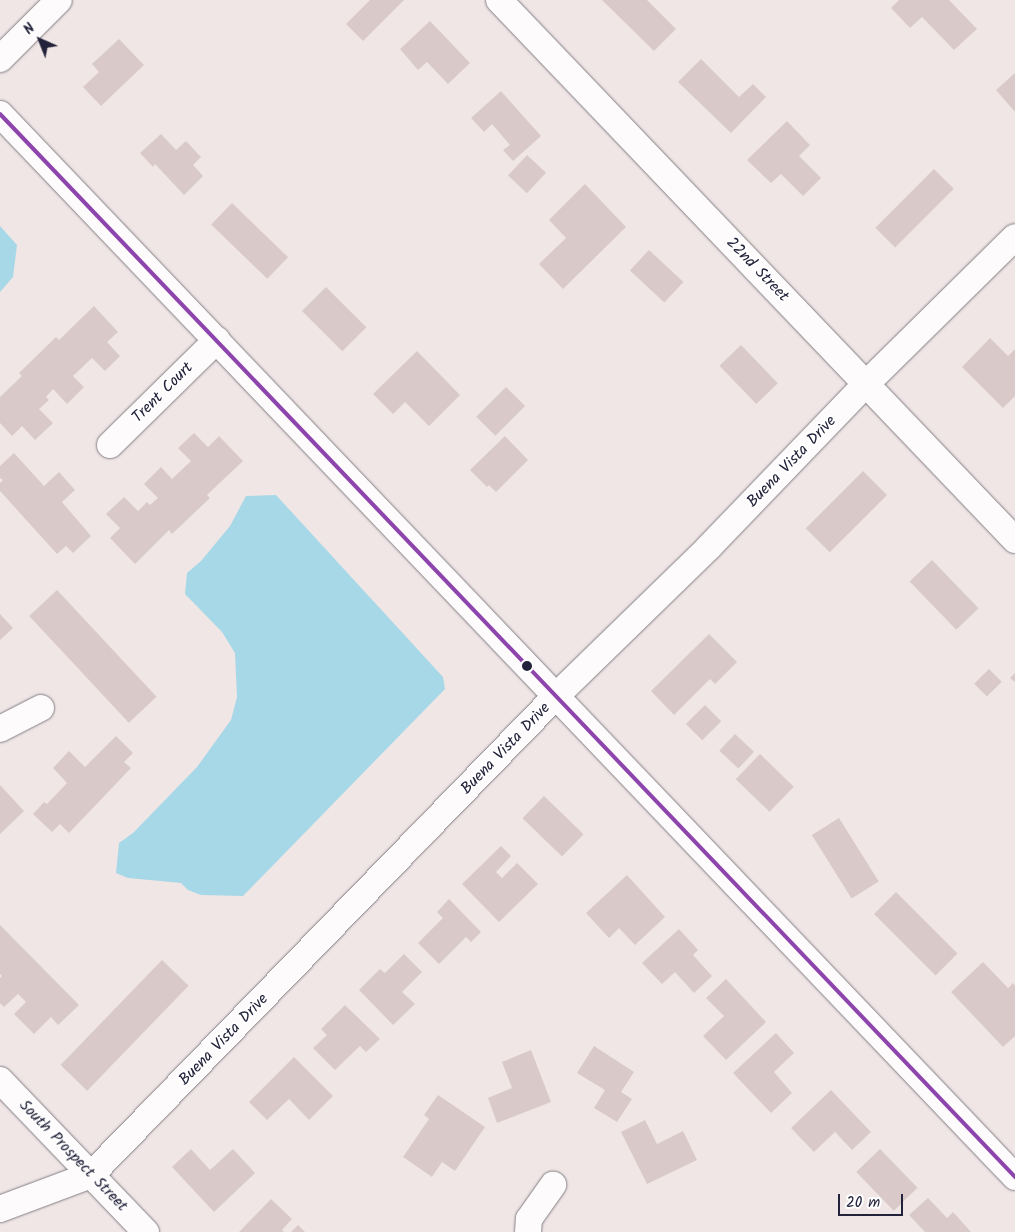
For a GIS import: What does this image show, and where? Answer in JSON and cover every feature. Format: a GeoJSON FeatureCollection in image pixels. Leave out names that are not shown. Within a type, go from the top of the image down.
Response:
{"type":"FeatureCollection","features":[{"type":"Feature","properties":{"kind":"street"},"geometry":{"type":"LineString","coordinates":[[0,58],[59,0]]}},
{"type":"Feature","properties":{"kind":"street","name":"22nd Street"},"geometry":{"type":"LineString","coordinates":[[499,0],[1015,540]]}},
{"type":"Feature","properties":{"kind":"street"},"geometry":{"type":"LineString","coordinates":[[0,114],[1015,1177]]}},
{"type":"Feature","properties":{"kind":"street","name":"Buena Vista Drive"},"geometry":{"type":"LineString","coordinates":[[0,1209],[91,1175],[556,696],[715,542],[866,384],[1015,237]]}},
{"type":"Feature","properties":{"kind":"street","name":"Trent Court"},"geometry":{"type":"LineString","coordinates":[[110,445],[217,340]]}},
{"type":"Feature","properties":{"kind":"street"},"geometry":{"type":"LineString","coordinates":[[0,729],[41,708]]}},
{"type":"Feature","properties":{"kind":"street","name":"South Prospect Street"},"geometry":{"type":"LineString","coordinates":[[0,1080],[146,1232]]}},
{"type":"Feature","properties":{"kind":"street"},"geometry":{"type":"LineString","coordinates":[[528,1232],[529,1219],[553,1185]]}},
{"type":"Feature","properties":{"kind":"water"},"geometry":{"type":"Polygon","coordinates":[[[0,226],[17,245],[13,277],[0,292],[0,226]]]}},
{"type":"Feature","properties":{"kind":"water"},"geometry":{"type":"Polygon","coordinates":[[[276,495],[443,677],[445,689],[243,896],[201,895],[188,890],[181,883],[128,878],[116,873],[119,843],[133,833],[197,767],[231,720],[237,697],[235,653],[222,632],[185,594],[187,573],[201,561],[230,526],[246,496],[276,495]]]}},
{"type":"Feature","properties":{"kind":"building"},"geometry":{"type":"Polygon","coordinates":[[[370,0],[404,0],[363,41],[346,24],[370,0]]]}},
{"type":"Feature","properties":{"kind":"building"},"geometry":{"type":"Polygon","coordinates":[[[602,0],[647,0],[676,29],[654,51],[602,0]]]}},
{"type":"Feature","properties":{"kind":"building"},"geometry":{"type":"Polygon","coordinates":[[[899,0],[949,0],[977,29],[954,50],[922,17],[910,28],[891,8],[899,0]]]}},
{"type":"Feature","properties":{"kind":"building"},"geometry":{"type":"Polygon","coordinates":[[[430,21],[470,63],[448,84],[427,62],[418,70],[400,49],[430,21]]]}},
{"type":"Feature","properties":{"kind":"building"},"geometry":{"type":"Polygon","coordinates":[[[119,39],[144,65],[101,106],[83,87],[99,72],[92,64],[119,39]]]}},
{"type":"Feature","properties":{"kind":"building"},"geometry":{"type":"Polygon","coordinates":[[[701,59],[739,97],[753,84],[766,97],[731,133],[678,82],[701,59]]]}},
{"type":"Feature","properties":{"kind":"building"},"geometry":{"type":"Polygon","coordinates":[[[1015,73],[1015,112],[996,90],[1015,73]]]}},
{"type":"Feature","properties":{"kind":"building"},"geometry":{"type":"Polygon","coordinates":[[[501,91],[541,136],[513,161],[503,150],[510,145],[492,124],[484,132],[471,118],[501,91]]]}},
{"type":"Feature","properties":{"kind":"building"},"geometry":{"type":"Polygon","coordinates":[[[787,121],[810,145],[799,156],[821,178],[803,196],[781,174],[771,183],[747,160],[787,121]]]}},
{"type":"Feature","properties":{"kind":"building"},"geometry":{"type":"Polygon","coordinates":[[[161,134],[176,150],[186,141],[201,157],[193,165],[203,176],[184,195],[155,164],[153,167],[140,153],[161,134]]]}},
{"type":"Feature","properties":{"kind":"building"},"geometry":{"type":"Polygon","coordinates":[[[527,155],[546,173],[527,193],[508,175],[527,155]]]}},
{"type":"Feature","properties":{"kind":"building"},"geometry":{"type":"Polygon","coordinates":[[[934,169],[954,189],[895,247],[875,228],[934,169]]]}},
{"type":"Feature","properties":{"kind":"building"},"geometry":{"type":"Polygon","coordinates":[[[585,184],[626,227],[563,289],[539,264],[566,238],[549,220],[585,184]]]}},
{"type":"Feature","properties":{"kind":"building"},"geometry":{"type":"Polygon","coordinates":[[[232,203],[288,257],[267,279],[211,225],[232,203]]]}},
{"type":"Feature","properties":{"kind":"building"},"geometry":{"type":"Polygon","coordinates":[[[649,250],[683,282],[664,303],[630,270],[649,250]]]}},
{"type":"Feature","properties":{"kind":"building"},"geometry":{"type":"Polygon","coordinates":[[[326,287],[366,327],[342,351],[302,311],[326,287]]]}},
{"type":"Feature","properties":{"kind":"building"},"geometry":{"type":"Polygon","coordinates":[[[94,306],[118,332],[107,342],[120,356],[105,371],[92,358],[73,376],[84,387],[67,404],[53,389],[46,397],[49,400],[39,409],[53,423],[35,440],[22,426],[12,436],[0,423],[0,397],[22,376],[19,373],[56,337],[59,340],[94,306]]]}},
{"type":"Feature","properties":{"kind":"building"},"geometry":{"type":"Polygon","coordinates":[[[990,338],[1008,356],[1015,349],[1015,396],[1003,408],[962,367],[990,338]]]}},
{"type":"Feature","properties":{"kind":"building"},"geometry":{"type":"Polygon","coordinates":[[[741,345],[778,383],[756,404],[719,366],[741,345]]]}},
{"type":"Feature","properties":{"kind":"building"},"geometry":{"type":"Polygon","coordinates":[[[417,351],[460,395],[429,426],[405,402],[393,414],[373,394],[417,351]]]}},
{"type":"Feature","properties":{"kind":"building"},"geometry":{"type":"Polygon","coordinates":[[[506,387],[525,406],[495,436],[476,417],[506,387]]]}},
{"type":"Feature","properties":{"kind":"building"},"geometry":{"type":"Polygon","coordinates":[[[194,433],[208,447],[219,436],[243,461],[207,495],[210,498],[172,534],[169,530],[135,564],[110,538],[120,528],[106,514],[124,497],[138,511],[147,502],[150,505],[158,498],[144,484],[161,467],[172,479],[191,461],[178,448],[194,433]]]}},
{"type":"Feature","properties":{"kind":"building"},"geometry":{"type":"Polygon","coordinates":[[[505,436],[528,460],[496,492],[489,485],[487,487],[470,470],[505,436]]]}},
{"type":"Feature","properties":{"kind":"building"},"geometry":{"type":"Polygon","coordinates":[[[14,453],[44,486],[59,472],[75,490],[62,502],[91,536],[73,553],[66,546],[57,554],[0,491],[0,483],[3,480],[0,478],[0,466],[14,453]]]}},
{"type":"Feature","properties":{"kind":"building"},"geometry":{"type":"Polygon","coordinates":[[[863,471],[887,495],[830,552],[806,528],[863,471]]]}},
{"type":"Feature","properties":{"kind":"building"},"geometry":{"type":"Polygon","coordinates":[[[932,560],[979,608],[956,630],[910,582],[932,560]]]}},
{"type":"Feature","properties":{"kind":"building"},"geometry":{"type":"Polygon","coordinates":[[[57,590],[157,697],[129,723],[29,616],[57,590]]]}},
{"type":"Feature","properties":{"kind":"building"},"geometry":{"type":"Polygon","coordinates":[[[0,614],[13,628],[0,640],[0,614]]]}},
{"type":"Feature","properties":{"kind":"building"},"geometry":{"type":"Polygon","coordinates":[[[709,634],[737,662],[715,684],[710,679],[674,715],[651,691],[709,634]]]}},
{"type":"Feature","properties":{"kind":"building"},"geometry":{"type":"Polygon","coordinates":[[[989,669],[1002,682],[987,697],[974,684],[989,669]]]}},
{"type":"Feature","properties":{"kind":"building"},"geometry":{"type":"Polygon","coordinates":[[[1015,673],[1015,682],[1010,678],[1015,673]]]}},
{"type":"Feature","properties":{"kind":"building"},"geometry":{"type":"Polygon","coordinates":[[[705,705],[721,721],[702,740],[686,724],[705,705]]]}},
{"type":"Feature","properties":{"kind":"building"},"geometry":{"type":"Polygon","coordinates":[[[735,734],[754,752],[738,769],[719,751],[735,734]]]}},
{"type":"Feature","properties":{"kind":"building"},"geometry":{"type":"Polygon","coordinates":[[[116,736],[133,753],[124,762],[131,768],[69,833],[60,824],[52,832],[33,814],[44,802],[47,804],[67,783],[53,768],[69,751],[85,767],[116,736]]]}},
{"type":"Feature","properties":{"kind":"building"},"geometry":{"type":"Polygon","coordinates":[[[760,754],[794,787],[769,812],[736,779],[760,754]]]}},
{"type":"Feature","properties":{"kind":"building"},"geometry":{"type":"Polygon","coordinates":[[[0,785],[24,811],[0,834],[0,785]]]}},
{"type":"Feature","properties":{"kind":"building"},"geometry":{"type":"Polygon","coordinates":[[[544,796],[584,834],[562,857],[522,818],[544,796]]]}},
{"type":"Feature","properties":{"kind":"building"},"geometry":{"type":"Polygon","coordinates":[[[839,818],[879,882],[852,899],[812,835],[839,818]]]}},
{"type":"Feature","properties":{"kind":"building"},"geometry":{"type":"Polygon","coordinates":[[[501,846],[511,856],[496,872],[502,878],[517,863],[538,884],[499,922],[462,884],[501,846]]]}},
{"type":"Feature","properties":{"kind":"building"},"geometry":{"type":"Polygon","coordinates":[[[627,875],[665,917],[635,945],[619,928],[609,938],[586,913],[627,875]]]}},
{"type":"Feature","properties":{"kind":"building"},"geometry":{"type":"Polygon","coordinates":[[[896,892],[958,954],[936,975],[874,914],[896,892]]]}},
{"type":"Feature","properties":{"kind":"building"},"geometry":{"type":"Polygon","coordinates":[[[449,899],[481,932],[471,942],[466,937],[439,964],[418,943],[443,918],[437,912],[449,899]]]}},
{"type":"Feature","properties":{"kind":"building"},"geometry":{"type":"Polygon","coordinates":[[[0,925],[79,1005],[58,1025],[51,1017],[34,1034],[14,1014],[26,1002],[18,994],[4,1007],[0,1003],[0,978],[2,976],[0,974],[0,925]]]}},
{"type":"Feature","properties":{"kind":"building"},"geometry":{"type":"Polygon","coordinates":[[[679,929],[698,950],[693,955],[712,976],[694,993],[675,972],[662,984],[642,963],[679,929]]]}},
{"type":"Feature","properties":{"kind":"building"},"geometry":{"type":"Polygon","coordinates":[[[404,954],[422,972],[402,992],[415,1004],[393,1025],[359,990],[380,969],[385,973],[404,954]]]}},
{"type":"Feature","properties":{"kind":"building"},"geometry":{"type":"Polygon","coordinates":[[[162,960],[189,986],[87,1091],[61,1065],[162,960]]]}},
{"type":"Feature","properties":{"kind":"building"},"geometry":{"type":"Polygon","coordinates":[[[983,962],[1008,988],[1013,983],[1015,986],[1015,1036],[1003,1047],[951,992],[983,962]]]}},
{"type":"Feature","properties":{"kind":"building"},"geometry":{"type":"Polygon","coordinates":[[[726,979],[766,1022],[726,1060],[703,1036],[724,1016],[706,998],[726,979]]]}},
{"type":"Feature","properties":{"kind":"building"},"geometry":{"type":"Polygon","coordinates":[[[345,1005],[380,1039],[366,1052],[360,1046],[335,1070],[313,1048],[327,1035],[321,1029],[345,1005]]]}},
{"type":"Feature","properties":{"kind":"building"},"geometry":{"type":"Polygon","coordinates":[[[776,1033],[794,1053],[774,1072],[792,1093],[771,1113],[733,1073],[776,1033]]]}},
{"type":"Feature","properties":{"kind":"building"},"geometry":{"type":"Polygon","coordinates":[[[594,1046],[634,1072],[621,1092],[632,1099],[617,1122],[594,1108],[605,1090],[577,1073],[594,1046]]]}},
{"type":"Feature","properties":{"kind":"building"},"geometry":{"type":"Polygon","coordinates":[[[531,1050],[551,1102],[497,1123],[488,1098],[512,1088],[502,1062],[531,1050]]]}},
{"type":"Feature","properties":{"kind":"building"},"geometry":{"type":"Polygon","coordinates":[[[294,1057],[333,1096],[309,1120],[289,1099],[267,1120],[249,1102],[294,1057]]]}},
{"type":"Feature","properties":{"kind":"building"},"geometry":{"type":"Polygon","coordinates":[[[831,1090],[871,1132],[852,1150],[835,1132],[814,1152],[791,1128],[831,1090]]]}},
{"type":"Feature","properties":{"kind":"building"},"geometry":{"type":"Polygon","coordinates":[[[438,1095],[485,1127],[455,1171],[442,1162],[432,1177],[403,1157],[429,1119],[424,1115],[438,1095]]]}},
{"type":"Feature","properties":{"kind":"building"},"geometry":{"type":"Polygon","coordinates":[[[645,1120],[657,1144],[683,1131],[697,1160],[647,1184],[621,1132],[645,1120]]]}},
{"type":"Feature","properties":{"kind":"building"},"geometry":{"type":"Polygon","coordinates":[[[191,1149],[210,1170],[233,1149],[255,1173],[214,1212],[172,1167],[191,1149]]]}},
{"type":"Feature","properties":{"kind":"building"},"geometry":{"type":"Polygon","coordinates":[[[880,1149],[918,1188],[894,1211],[856,1172],[880,1149]]]}},
{"type":"Feature","properties":{"kind":"building"},"geometry":{"type":"Polygon","coordinates":[[[928,1198],[947,1218],[953,1212],[971,1232],[925,1232],[909,1215],[928,1198]]]}},
{"type":"Feature","properties":{"kind":"building"},"geometry":{"type":"Polygon","coordinates":[[[271,1199],[292,1219],[282,1230],[284,1232],[239,1232],[271,1199]]]}},
{"type":"Feature","properties":{"kind":"building"},"geometry":{"type":"Polygon","coordinates":[[[298,1225],[305,1232],[291,1232],[298,1225]]]}},
{"type":"Feature","properties":{"kind":"transit line"},"geometry":{"type":"LineString","coordinates":[[0,114],[1015,1177]]}}]}
